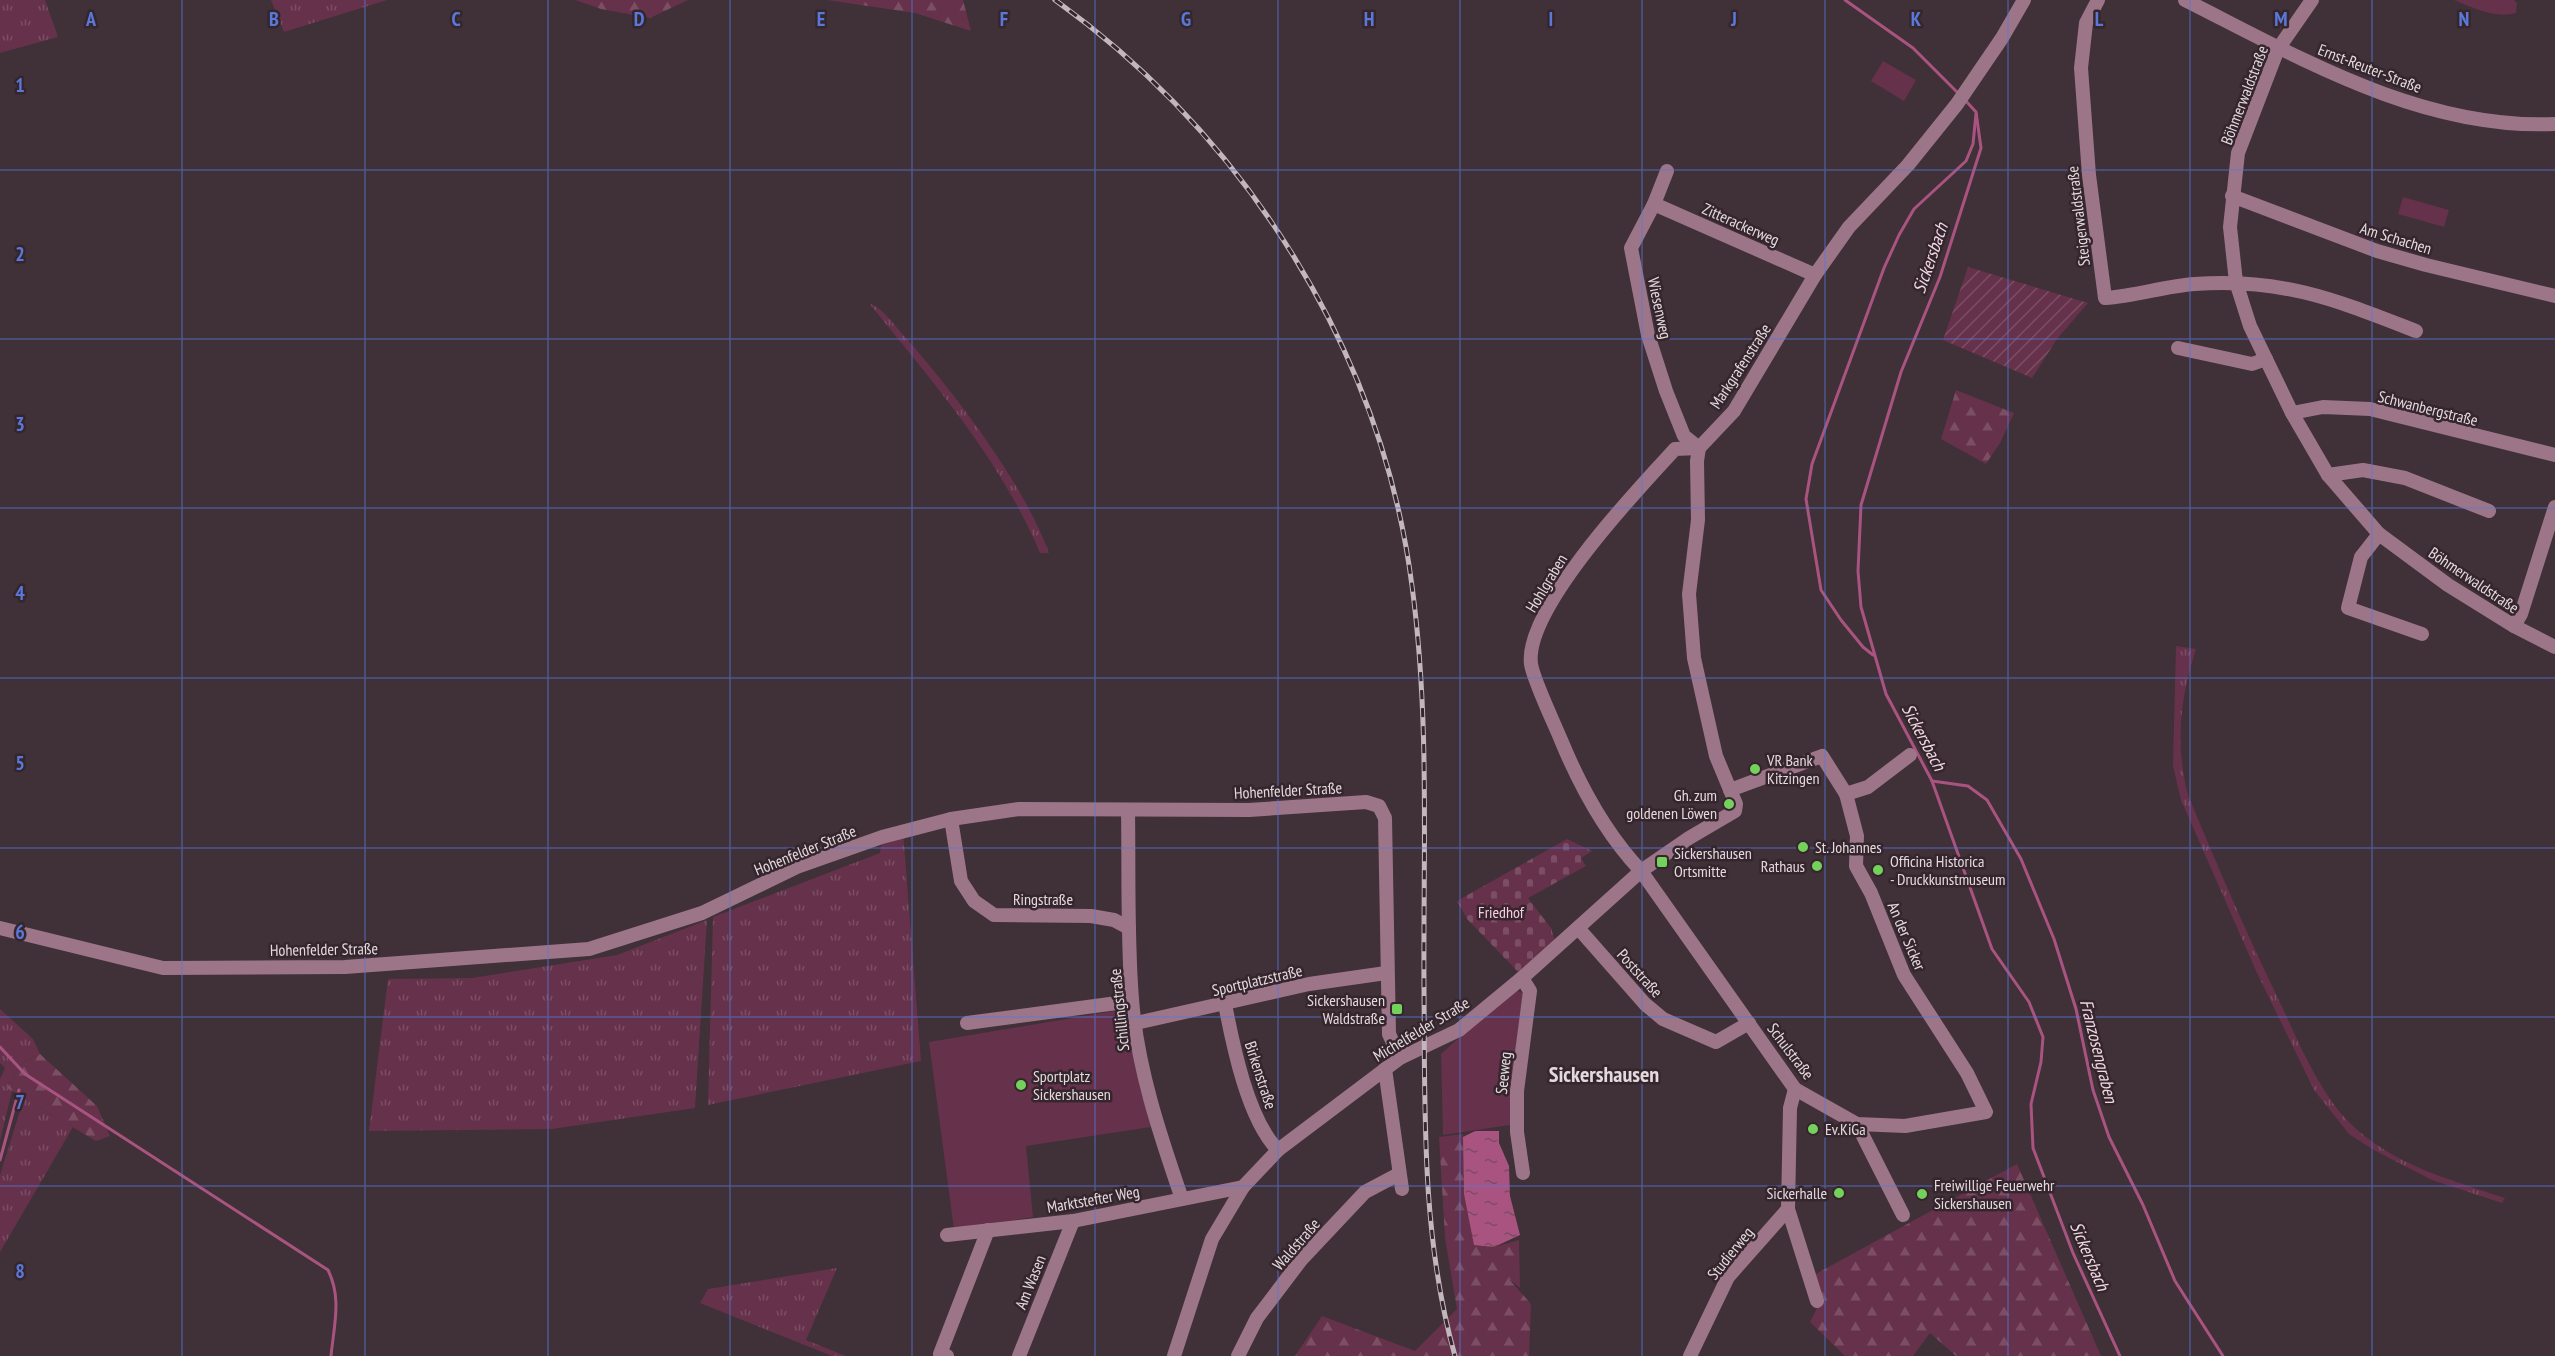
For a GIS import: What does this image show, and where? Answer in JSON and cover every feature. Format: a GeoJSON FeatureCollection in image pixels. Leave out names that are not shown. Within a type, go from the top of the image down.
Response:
{"type":"FeatureCollection","features":[{"type":"Feature","properties":{"kind":"street","name":"Markgrafenstraße"},"geometry":{"type":"LineString","coordinates":[[1699,448],[1734,411],[1815,275],[1849,227],[1908,165],[1957,104],[2024,0]]}},
{"type":"Feature","properties":{"kind":"street","name":"Steigerwaldstraße"},"geometry":{"type":"LineString","coordinates":[[2098,0],[2086,23],[2081,68],[2089,175],[2105,298],[2193,284],[2236,282]]}},
{"type":"Feature","properties":{"kind":"street","name":"Ernst-Reuter-Straße"},"geometry":{"type":"LineString","coordinates":[[2185,0],[2278,49],[2352,81],[2444,114],[2495,122],[2555,124]]}},
{"type":"Feature","properties":{"kind":"street","name":"Böhmerwaldstraße"},"geometry":{"type":"LineString","coordinates":[[2312,0],[2278,49],[2244,134],[2232,196],[2230,227],[2236,282],[2250,326],[2292,413],[2328,475],[2379,534],[2448,585],[2514,626],[2555,647]]}},
{"type":"Feature","properties":{"kind":"street","name":"Wiesenweg"},"geometry":{"type":"LineString","coordinates":[[1667,171],[1654,204],[1631,248],[1648,335],[1666,391],[1684,436],[1699,448]]}},
{"type":"Feature","properties":{"kind":"street","name":"Am Schachen"},"geometry":{"type":"LineString","coordinates":[[2232,196],[2377,251],[2432,267],[2555,296]]}},
{"type":"Feature","properties":{"kind":"street","name":"Zitterackerweg"},"geometry":{"type":"LineString","coordinates":[[1654,204],[1815,275]]}},
{"type":"Feature","properties":{"kind":"street"},"geometry":{"type":"LineString","coordinates":[[2236,282],[2270,284],[2307,291],[2416,331]]}},
{"type":"Feature","properties":{"kind":"street"},"geometry":{"type":"LineString","coordinates":[[2178,348],[2252,364],[2266,359]]}},
{"type":"Feature","properties":{"kind":"street","name":"Schwanbergstraße"},"geometry":{"type":"LineString","coordinates":[[2292,413],[2323,406],[2370,409],[2555,455]]}},
{"type":"Feature","properties":{"kind":"street"},"geometry":{"type":"LineString","coordinates":[[1699,448],[1697,461],[1698,520],[1689,594],[1690,626],[1706,719],[1716,756],[1730,790]]}},
{"type":"Feature","properties":{"kind":"street","name":"Hohlgraben"},"geometry":{"type":"LineString","coordinates":[[1641,871],[1617,846],[1567,755],[1531,663],[1537,629],[1584,552],[1675,449],[1699,448]]}},
{"type":"Feature","properties":{"kind":"street"},"geometry":{"type":"LineString","coordinates":[[2328,475],[2363,470],[2405,478],[2489,511]]}},
{"type":"Feature","properties":{"kind":"street"},"geometry":{"type":"LineString","coordinates":[[2514,626],[2521,614],[2555,507]]}},
{"type":"Feature","properties":{"kind":"street"},"geometry":{"type":"LineString","coordinates":[[2379,534],[2361,557],[2348,608],[2422,634]]}},
{"type":"Feature","properties":{"kind":"street"},"geometry":{"type":"LineString","coordinates":[[1846,794],[1868,787],[1911,755]]}},
{"type":"Feature","properties":{"kind":"street","name":"An der Sicker"},"geometry":{"type":"LineString","coordinates":[[1730,790],[1822,756],[1846,794],[1857,836],[1849,867],[1871,893],[1904,975],[1967,1073],[1986,1112]]}},
{"type":"Feature","properties":{"kind":"street","name":"Michelfelder Straße"},"geometry":{"type":"LineString","coordinates":[[1174,1356],[1212,1239],[1243,1187],[1278,1150],[1401,1058],[1458,1030],[1522,978],[1641,871],[1689,838],[1735,811],[1736,804],[1730,790]]}},
{"type":"Feature","properties":{"kind":"street","name":"Hohenfelder Straße"},"geometry":{"type":"LineString","coordinates":[[0,928],[163,968],[345,967],[589,950],[702,913],[797,867],[882,837],[951,819],[1019,809],[1249,810],[1366,802],[1379,806],[1385,818],[1386,973],[1389,1034],[1401,1058]]}},
{"type":"Feature","properties":{"kind":"street","name":"Schillingstraße"},"geometry":{"type":"LineString","coordinates":[[1128,811],[1132,1002],[1142,1066],[1164,1146],[1182,1199]]}},
{"type":"Feature","properties":{"kind":"street","name":"Ringstraße"},"geometry":{"type":"LineString","coordinates":[[951,819],[961,881],[974,901],[994,915],[1090,916],[1114,920],[1129,928]]}},
{"type":"Feature","properties":{"kind":"street","name":"Schulstraße"},"geometry":{"type":"LineString","coordinates":[[1641,871],[1795,1089],[1857,1124],[1905,1126],[1986,1112]]}},
{"type":"Feature","properties":{"kind":"street","name":"Poststraße"},"geometry":{"type":"LineString","coordinates":[[1579,928],[1645,1004],[1663,1020],[1716,1042],[1749,1023]]}},
{"type":"Feature","properties":{"kind":"street","name":"Sportplatzstraße"},"geometry":{"type":"LineString","coordinates":[[1136,1023],[1309,984],[1386,973]]}},
{"type":"Feature","properties":{"kind":"street","name":"Seeweg"},"geometry":{"type":"LineString","coordinates":[[1522,978],[1530,991],[1517,1092],[1517,1132],[1523,1173]]}},
{"type":"Feature","properties":{"kind":"street"},"geometry":{"type":"LineString","coordinates":[[967,1023],[1132,1002]]}},
{"type":"Feature","properties":{"kind":"street","name":"Birkenstraße"},"geometry":{"type":"LineString","coordinates":[[1226,1004],[1234,1048],[1262,1129],[1278,1150]]}},
{"type":"Feature","properties":{"kind":"street"},"geometry":{"type":"LineString","coordinates":[[1385,1069],[1402,1190]]}},
{"type":"Feature","properties":{"kind":"street"},"geometry":{"type":"LineString","coordinates":[[1795,1089],[1790,1108],[1788,1209],[1817,1301]]}},
{"type":"Feature","properties":{"kind":"street"},"geometry":{"type":"LineString","coordinates":[[1857,1124],[1903,1215]]}},
{"type":"Feature","properties":{"kind":"street","name":"Waldstraße"},"geometry":{"type":"LineString","coordinates":[[1238,1356],[1257,1318],[1301,1260],[1365,1192],[1399,1174]]}},
{"type":"Feature","properties":{"kind":"street","name":"Marktstefter Weg"},"geometry":{"type":"LineString","coordinates":[[947,1235],[1072,1221],[1243,1187]]}},
{"type":"Feature","properties":{"kind":"street","name":"Studierweg"},"geometry":{"type":"LineString","coordinates":[[1690,1356],[1728,1276],[1788,1209]]}},
{"type":"Feature","properties":{"kind":"street","name":"Am Wasen"},"geometry":{"type":"LineString","coordinates":[[1019,1356],[1072,1221]]}},
{"type":"Feature","properties":{"kind":"street"},"geometry":{"type":"LineString","coordinates":[[947,1356],[940,1354],[988,1230]]}},
{"type":"Feature","properties":{"kind":"green space"},"geometry":{"type":"Polygon","coordinates":[[[0,0],[45,0],[58,37],[0,53],[0,0]]]}},
{"type":"Feature","properties":{"kind":"green space"},"geometry":{"type":"Polygon","coordinates":[[[271,0],[387,0],[284,32],[271,0]]]}},
{"type":"Feature","properties":{"kind":"green space"},"geometry":{"type":"Polygon","coordinates":[[[575,0],[688,0],[650,18],[601,9],[575,0]]]}},
{"type":"Feature","properties":{"kind":"green space"},"geometry":{"type":"Polygon","coordinates":[[[827,0],[963,0],[971,31],[915,13],[827,0]]]}},
{"type":"Feature","properties":{"kind":"green space"},"geometry":{"type":"Polygon","coordinates":[[[2454,0],[2514,0],[2517,3],[2516,13],[2492,14],[2454,0]]]}},
{"type":"Feature","properties":{"kind":"green space"},"geometry":{"type":"Polygon","coordinates":[[[1883,61],[1916,80],[1904,101],[1871,81],[1883,61]]]}},
{"type":"Feature","properties":{"kind":"green space"},"geometry":{"type":"Polygon","coordinates":[[[2403,197],[2449,210],[2444,227],[2398,214],[2403,197]]]}},
{"type":"Feature","properties":{"kind":"green space"},"geometry":{"type":"Polygon","coordinates":[[[1968,267],[2088,303],[2057,339],[2032,378],[1943,340],[1968,267]]]}},
{"type":"Feature","properties":{"kind":"green space"},"geometry":{"type":"Polygon","coordinates":[[[869,303],[884,313],[966,411],[1023,498],[1049,553],[1040,553],[1006,486],[964,422],[869,303]]]}},
{"type":"Feature","properties":{"kind":"green space"},"geometry":{"type":"Polygon","coordinates":[[[1956,390],[2014,413],[2000,443],[1986,464],[1941,439],[1956,390]]]}},
{"type":"Feature","properties":{"kind":"green space"},"geometry":{"type":"Polygon","coordinates":[[[2176,646],[2196,649],[2186,685],[2181,721],[2182,758],[2188,795],[2259,958],[2322,1086],[2351,1124],[2385,1150],[2424,1170],[2505,1198],[2502,1203],[2432,1180],[2372,1149],[2349,1134],[2314,1090],[2257,973],[2181,800],[2173,766],[2176,646]]]}},
{"type":"Feature","properties":{"kind":"green space"},"geometry":{"type":"Polygon","coordinates":[[[903,831],[921,1061],[708,1105],[713,917],[880,853],[882,837],[903,831]]]}},
{"type":"Feature","properties":{"kind":"green space","name":"Friedhof"},"geometry":{"type":"Polygon","coordinates":[[[1567,839],[1592,851],[1581,858],[1586,866],[1528,898],[1551,928],[1556,945],[1519,973],[1467,919],[1457,901],[1567,839]]]}},
{"type":"Feature","properties":{"kind":"green space"},"geometry":{"type":"Polygon","coordinates":[[[707,920],[695,1108],[552,1129],[369,1131],[388,979],[472,978],[617,955],[707,920]]]}},
{"type":"Feature","properties":{"kind":"green space"},"geometry":{"type":"Polygon","coordinates":[[[1513,989],[1523,993],[1510,1094],[1510,1125],[1443,1135],[1441,1054],[1513,989]]]}},
{"type":"Feature","properties":{"kind":"green space"},"geometry":{"type":"Polygon","coordinates":[[[0,1009],[33,1039],[40,1054],[22,1063],[7,1088],[12,1091],[0,1141],[0,1079],[5,1068],[0,1063],[0,1009]]]}},
{"type":"Feature","properties":{"kind":"green space"},"geometry":{"type":"Polygon","coordinates":[[[1126,1009],[1151,1127],[1026,1146],[1033,1217],[954,1230],[929,1042],[1126,1009]]]}},
{"type":"Feature","properties":{"kind":"green space"},"geometry":{"type":"Polygon","coordinates":[[[40,1054],[97,1106],[110,1136],[96,1141],[7,1088],[22,1063],[40,1054]]]}},
{"type":"Feature","properties":{"kind":"green space"},"geometry":{"type":"Polygon","coordinates":[[[24,1098],[73,1127],[0,1252],[0,1175],[24,1098]]]}},
{"type":"Feature","properties":{"kind":"green space"},"geometry":{"type":"Polygon","coordinates":[[[1463,1134],[1464,1194],[1469,1214],[1494,1247],[1519,1240],[1520,1288],[1508,1278],[1531,1304],[1529,1356],[1295,1356],[1322,1316],[1415,1351],[1457,1309],[1445,1238],[1439,1137],[1463,1134]]]}},
{"type":"Feature","properties":{"kind":"green space"},"geometry":{"type":"Polygon","coordinates":[[[2017,1164],[2101,1356],[1956,1356],[1930,1333],[1913,1356],[1845,1356],[1810,1322],[1818,1306],[1812,1276],[2017,1164]]]}},
{"type":"Feature","properties":{"kind":"green space"},"geometry":{"type":"Polygon","coordinates":[[[837,1268],[806,1340],[846,1356],[832,1356],[700,1303],[708,1289],[837,1268]]]}},
{"type":"Feature","properties":{"kind":"water"},"geometry":{"type":"Polygon","coordinates":[[[1475,1131],[1499,1131],[1499,1143],[1509,1166],[1510,1196],[1520,1235],[1494,1247],[1474,1245],[1464,1194],[1463,1137],[1475,1131]]]}},
{"type":"Feature","properties":{"kind":"waterway"},"geometry":{"type":"LineString","coordinates":[[1845,0],[1913,48],[1958,93]]}},
{"type":"Feature","properties":{"kind":"waterway","name":"Sickersbach"},"geometry":{"type":"LineString","coordinates":[[1965,100],[1976,112],[1981,148],[1940,277],[1901,372],[1861,505],[1858,571],[1861,607],[1886,694],[1932,781],[1992,949],[2029,1002],[2043,1037],[2041,1062],[2031,1104],[2033,1148],[2073,1253],[2120,1356]]}},
{"type":"Feature","properties":{"kind":"waterway"},"geometry":{"type":"LineString","coordinates":[[1873,655],[1863,647],[1841,620],[1821,590],[1806,499],[1812,464],[1884,268],[1899,235],[1914,209],[1966,161],[1973,144],[1976,114]]}},
{"type":"Feature","properties":{"kind":"waterway","name":"Franzosengraben"},"geometry":{"type":"LineString","coordinates":[[1932,781],[1968,786],[1987,800],[2021,859],[2054,939],[2076,1009],[2093,1090],[2109,1137],[2143,1205],[2175,1281],[2223,1356]]}},
{"type":"Feature","properties":{"kind":"waterway"},"geometry":{"type":"LineString","coordinates":[[0,1047],[25,1074],[328,1270],[336,1301],[331,1356]]}},
{"type":"Feature","properties":{"kind":"waterway"},"geometry":{"type":"LineString","coordinates":[[0,1160],[19,1090]]}},
{"type":"Feature","properties":{"kind":"railway"},"geometry":{"type":"LineString","coordinates":[[1055,0],[1124,55],[1187,116],[1244,184],[1294,257],[1336,334],[1370,415],[1396,499],[1412,586],[1421,686],[1424,786],[1424,1080],[1427,1173],[1436,1265],[1455,1356]]}},
{"type":"Feature","properties":{"kind":"place","name":"VR Bank Kitzingen"},"geometry":{"type":"Point","coordinates":[1755,769]}},
{"type":"Feature","properties":{"kind":"place","name":"Gh. zum goldenen Löwen"},"geometry":{"type":"Point","coordinates":[1729,804]}},
{"type":"Feature","properties":{"kind":"place","name":"St. Johannes"},"geometry":{"type":"Point","coordinates":[1803,847]}},
{"type":"Feature","properties":{"kind":"place","name":"Sickershausen Ortsmitte"},"geometry":{"type":"Point","coordinates":[1662,862]}},
{"type":"Feature","properties":{"kind":"place","name":"Rathaus"},"geometry":{"type":"Point","coordinates":[1817,866]}},
{"type":"Feature","properties":{"kind":"place","name":"Officina Historica - Druckkunstmuseum"},"geometry":{"type":"Point","coordinates":[1878,870]}},
{"type":"Feature","properties":{"kind":"place","name":"Sickershausen Waldstraße"},"geometry":{"type":"Point","coordinates":[1397,1009]}},
{"type":"Feature","properties":{"kind":"place","name":"Sportplatz Sickershausen"},"geometry":{"type":"Point","coordinates":[1021,1085]}},
{"type":"Feature","properties":{"kind":"place","name":"Ev.KiGa"},"geometry":{"type":"Point","coordinates":[1813,1129]}},
{"type":"Feature","properties":{"kind":"place","name":"Sickerhalle"},"geometry":{"type":"Point","coordinates":[1839,1193]}},
{"type":"Feature","properties":{"kind":"place","name":"Freiwillige Feuerwehr Sickershausen"},"geometry":{"type":"Point","coordinates":[1922,1194]}},
{"type":"Feature","properties":{"kind":"district","name":"Sickershausen"},"geometry":{"type":"Point","coordinates":[1604,1074]}}]}
